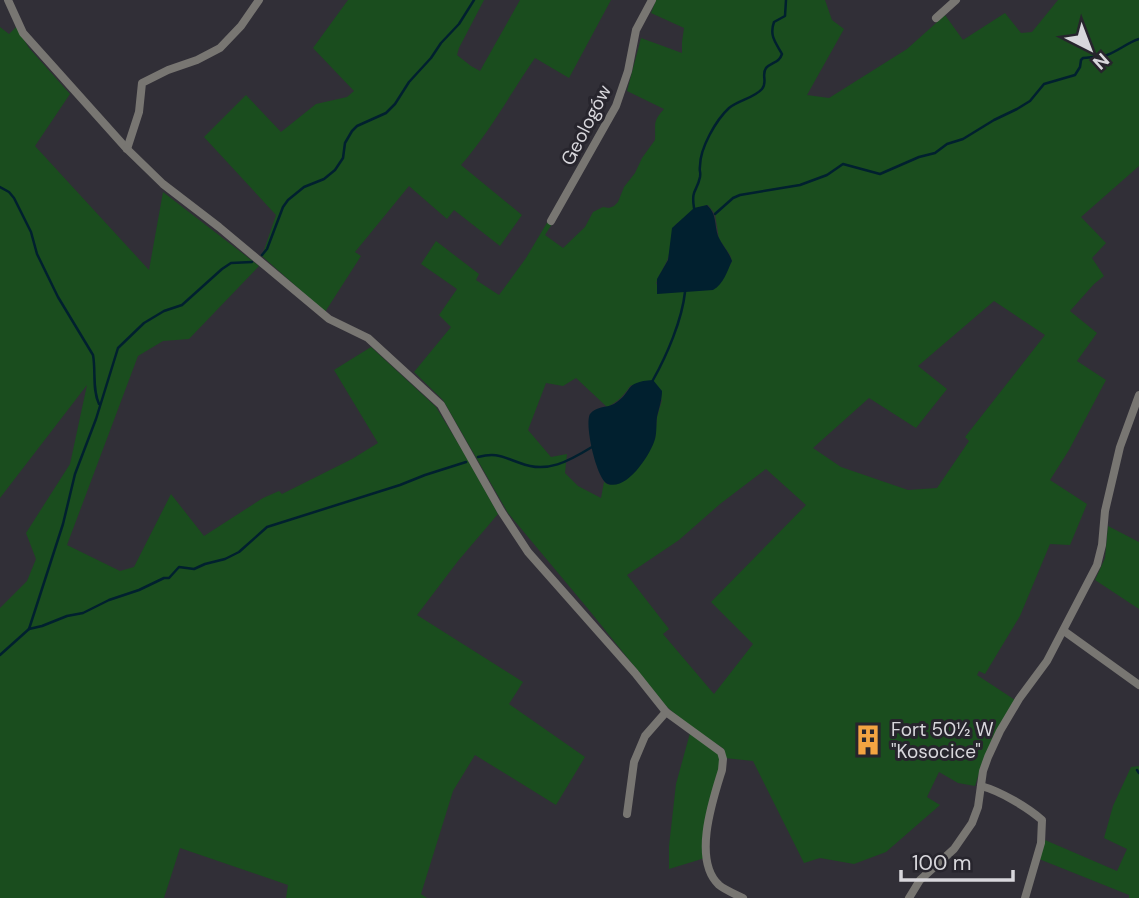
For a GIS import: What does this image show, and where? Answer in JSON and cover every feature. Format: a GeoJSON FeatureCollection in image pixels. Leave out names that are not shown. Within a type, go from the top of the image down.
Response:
{"type":"FeatureCollection","features":[{"type":"Feature","properties":{"kind":"street"},"geometry":{"type":"LineString","coordinates":[[8,0],[23,33],[127,149],[163,184],[228,234],[329,319],[368,338],[441,405],[501,511],[528,552],[666,712],[721,751],[722,770],[705,835],[707,861],[718,884],[743,898]]}},
{"type":"Feature","properties":{"kind":"street"},"geometry":{"type":"LineString","coordinates":[[127,149],[139,112],[142,83],[220,48],[241,26],[259,0]]}},
{"type":"Feature","properties":{"kind":"street","name":"Geologów"},"geometry":{"type":"LineString","coordinates":[[551,221],[616,106],[628,71],[636,30],[652,0]]}},
{"type":"Feature","properties":{"kind":"street"},"geometry":{"type":"LineString","coordinates":[[936,18],[956,0]]}},
{"type":"Feature","properties":{"kind":"street"},"geometry":{"type":"LineString","coordinates":[[909,898],[920,880],[954,849],[972,823],[988,757],[1000,731],[1047,661],[1097,565],[1105,511],[1120,447],[1139,395]]}},
{"type":"Feature","properties":{"kind":"street"},"geometry":{"type":"LineString","coordinates":[[1064,631],[1139,685]]}},
{"type":"Feature","properties":{"kind":"street"},"geometry":{"type":"LineString","coordinates":[[626,814],[634,762],[645,736],[666,712]]}},
{"type":"Feature","properties":{"kind":"street"},"geometry":{"type":"LineString","coordinates":[[981,786],[1034,813],[1042,820],[1041,843],[1025,898]]}},
{"type":"Feature","properties":{"kind":"green space"},"geometry":{"type":"Polygon","coordinates":[[[348,0],[484,0],[457,55],[480,71],[520,0],[611,0],[569,78],[535,58],[491,126],[461,165],[522,215],[500,246],[454,210],[447,219],[409,186],[355,252],[361,256],[325,312],[262,256],[276,215],[204,137],[246,95],[281,132],[316,104],[347,97],[354,91],[313,48],[348,0]]]}},
{"type":"Feature","properties":{"kind":"green space"},"geometry":{"type":"Polygon","coordinates":[[[656,0],[825,0],[832,20],[844,29],[807,95],[829,98],[907,49],[945,15],[963,40],[1005,13],[1021,33],[1032,32],[1058,0],[1139,0],[1139,166],[1081,217],[1106,243],[1092,258],[1104,276],[1070,311],[1097,333],[1077,361],[1106,380],[1050,480],[1087,504],[1070,545],[1050,544],[1020,616],[985,674],[979,671],[977,675],[1015,700],[983,760],[975,786],[958,783],[939,772],[927,797],[940,805],[886,852],[854,864],[820,858],[804,863],[753,761],[725,758],[724,749],[667,707],[508,513],[443,400],[414,372],[451,327],[439,315],[457,289],[421,264],[436,241],[479,274],[476,280],[499,295],[548,221],[552,224],[545,235],[563,248],[585,227],[593,212],[614,206],[618,202],[624,187],[655,140],[656,120],[664,109],[627,91],[641,38],[682,53],[684,28],[651,13],[656,0]],[[708,205],[702,206],[676,224],[668,258],[656,284],[703,290],[724,277],[732,261],[719,239],[715,214],[708,205]],[[994,301],[918,366],[947,389],[916,428],[869,398],[813,448],[841,467],[908,490],[937,488],[969,441],[965,437],[1045,335],[994,301]],[[576,378],[563,386],[546,383],[528,430],[551,457],[567,454],[565,473],[578,486],[601,498],[604,482],[609,485],[655,439],[662,400],[631,385],[620,398],[607,407],[576,378]],[[766,469],[679,540],[627,575],[669,629],[663,634],[714,694],[753,644],[711,602],[806,505],[766,469]]]}},
{"type":"Feature","properties":{"kind":"green space"},"geometry":{"type":"Polygon","coordinates":[[[0,27],[9,34],[16,27],[29,48],[70,94],[35,146],[149,270],[163,192],[259,266],[189,339],[163,341],[138,356],[67,545],[120,571],[134,567],[171,494],[204,536],[263,498],[279,491],[282,494],[378,443],[334,370],[371,347],[436,407],[498,514],[417,615],[523,682],[509,704],[585,757],[556,805],[475,755],[453,791],[421,894],[427,898],[286,898],[288,885],[180,848],[164,898],[0,898],[0,608],[27,581],[36,559],[26,533],[70,464],[87,385],[0,498],[0,27]]]}},
{"type":"Feature","properties":{"kind":"green space"},"geometry":{"type":"Polygon","coordinates":[[[1108,526],[1139,542],[1139,609],[1095,580],[1105,558],[1108,526]]]}},
{"type":"Feature","properties":{"kind":"green space"},"geometry":{"type":"Polygon","coordinates":[[[690,733],[719,752],[721,762],[705,858],[669,869],[676,784],[690,733]]]}},
{"type":"Feature","properties":{"kind":"green space"},"geometry":{"type":"Polygon","coordinates":[[[1139,766],[1139,898],[1129,898],[1129,895],[1039,859],[1045,840],[1117,871],[1127,849],[1104,838],[1113,806],[1131,767],[1139,766]]]}},
{"type":"Feature","properties":{"kind":"water"},"geometry":{"type":"Polygon","coordinates":[[[707,205],[714,216],[718,236],[732,261],[725,277],[713,290],[657,294],[657,279],[668,260],[672,228],[694,208],[707,205]]]}},
{"type":"Feature","properties":{"kind":"water"},"geometry":{"type":"Polygon","coordinates":[[[653,380],[662,391],[653,446],[630,477],[615,485],[608,484],[600,473],[593,452],[589,429],[590,414],[620,400],[632,385],[653,380]]]}},
{"type":"Feature","properties":{"kind":"waterway"},"geometry":{"type":"LineString","coordinates":[[262,255],[288,200],[304,187],[324,179],[335,170],[343,158],[345,143],[352,131],[386,113],[395,104],[409,82],[459,24],[474,0]]}},
{"type":"Feature","properties":{"kind":"waterway"},"geometry":{"type":"LineString","coordinates":[[694,208],[693,197],[700,177],[701,159],[714,127],[729,108],[762,89],[766,68],[781,57],[772,31],[774,22],[785,16],[786,0]]}},
{"type":"Feature","properties":{"kind":"waterway"},"geometry":{"type":"LineString","coordinates":[[715,214],[740,195],[800,185],[827,175],[843,164],[880,174],[935,153],[947,144],[963,139],[1030,101],[1044,84],[1075,75],[1083,58],[1107,55],[1139,39]]}},
{"type":"Feature","properties":{"kind":"waterway"},"geometry":{"type":"LineString","coordinates":[[0,187],[14,198],[58,297],[93,355],[99,404]]}},
{"type":"Feature","properties":{"kind":"waterway"},"geometry":{"type":"LineString","coordinates":[[29,629],[63,524],[75,474],[96,419],[118,348],[144,323],[164,311],[182,305],[231,263],[252,262]]}},
{"type":"Feature","properties":{"kind":"waterway"},"geometry":{"type":"LineString","coordinates":[[653,380],[673,337],[685,292]]}},
{"type":"Feature","properties":{"kind":"waterway"},"geometry":{"type":"LineString","coordinates":[[478,457],[495,455],[539,467],[566,461],[592,447]]}},
{"type":"Feature","properties":{"kind":"waterway"},"geometry":{"type":"LineString","coordinates":[[0,655],[29,629],[83,613],[109,600],[169,578],[179,567],[194,569],[225,559],[239,552],[267,527],[466,462]]}},
{"type":"Feature","properties":{"kind":"place","name":"Fort 50½ W \"Kosocice\""},"geometry":{"type":"Point","coordinates":[868,740]}}]}
